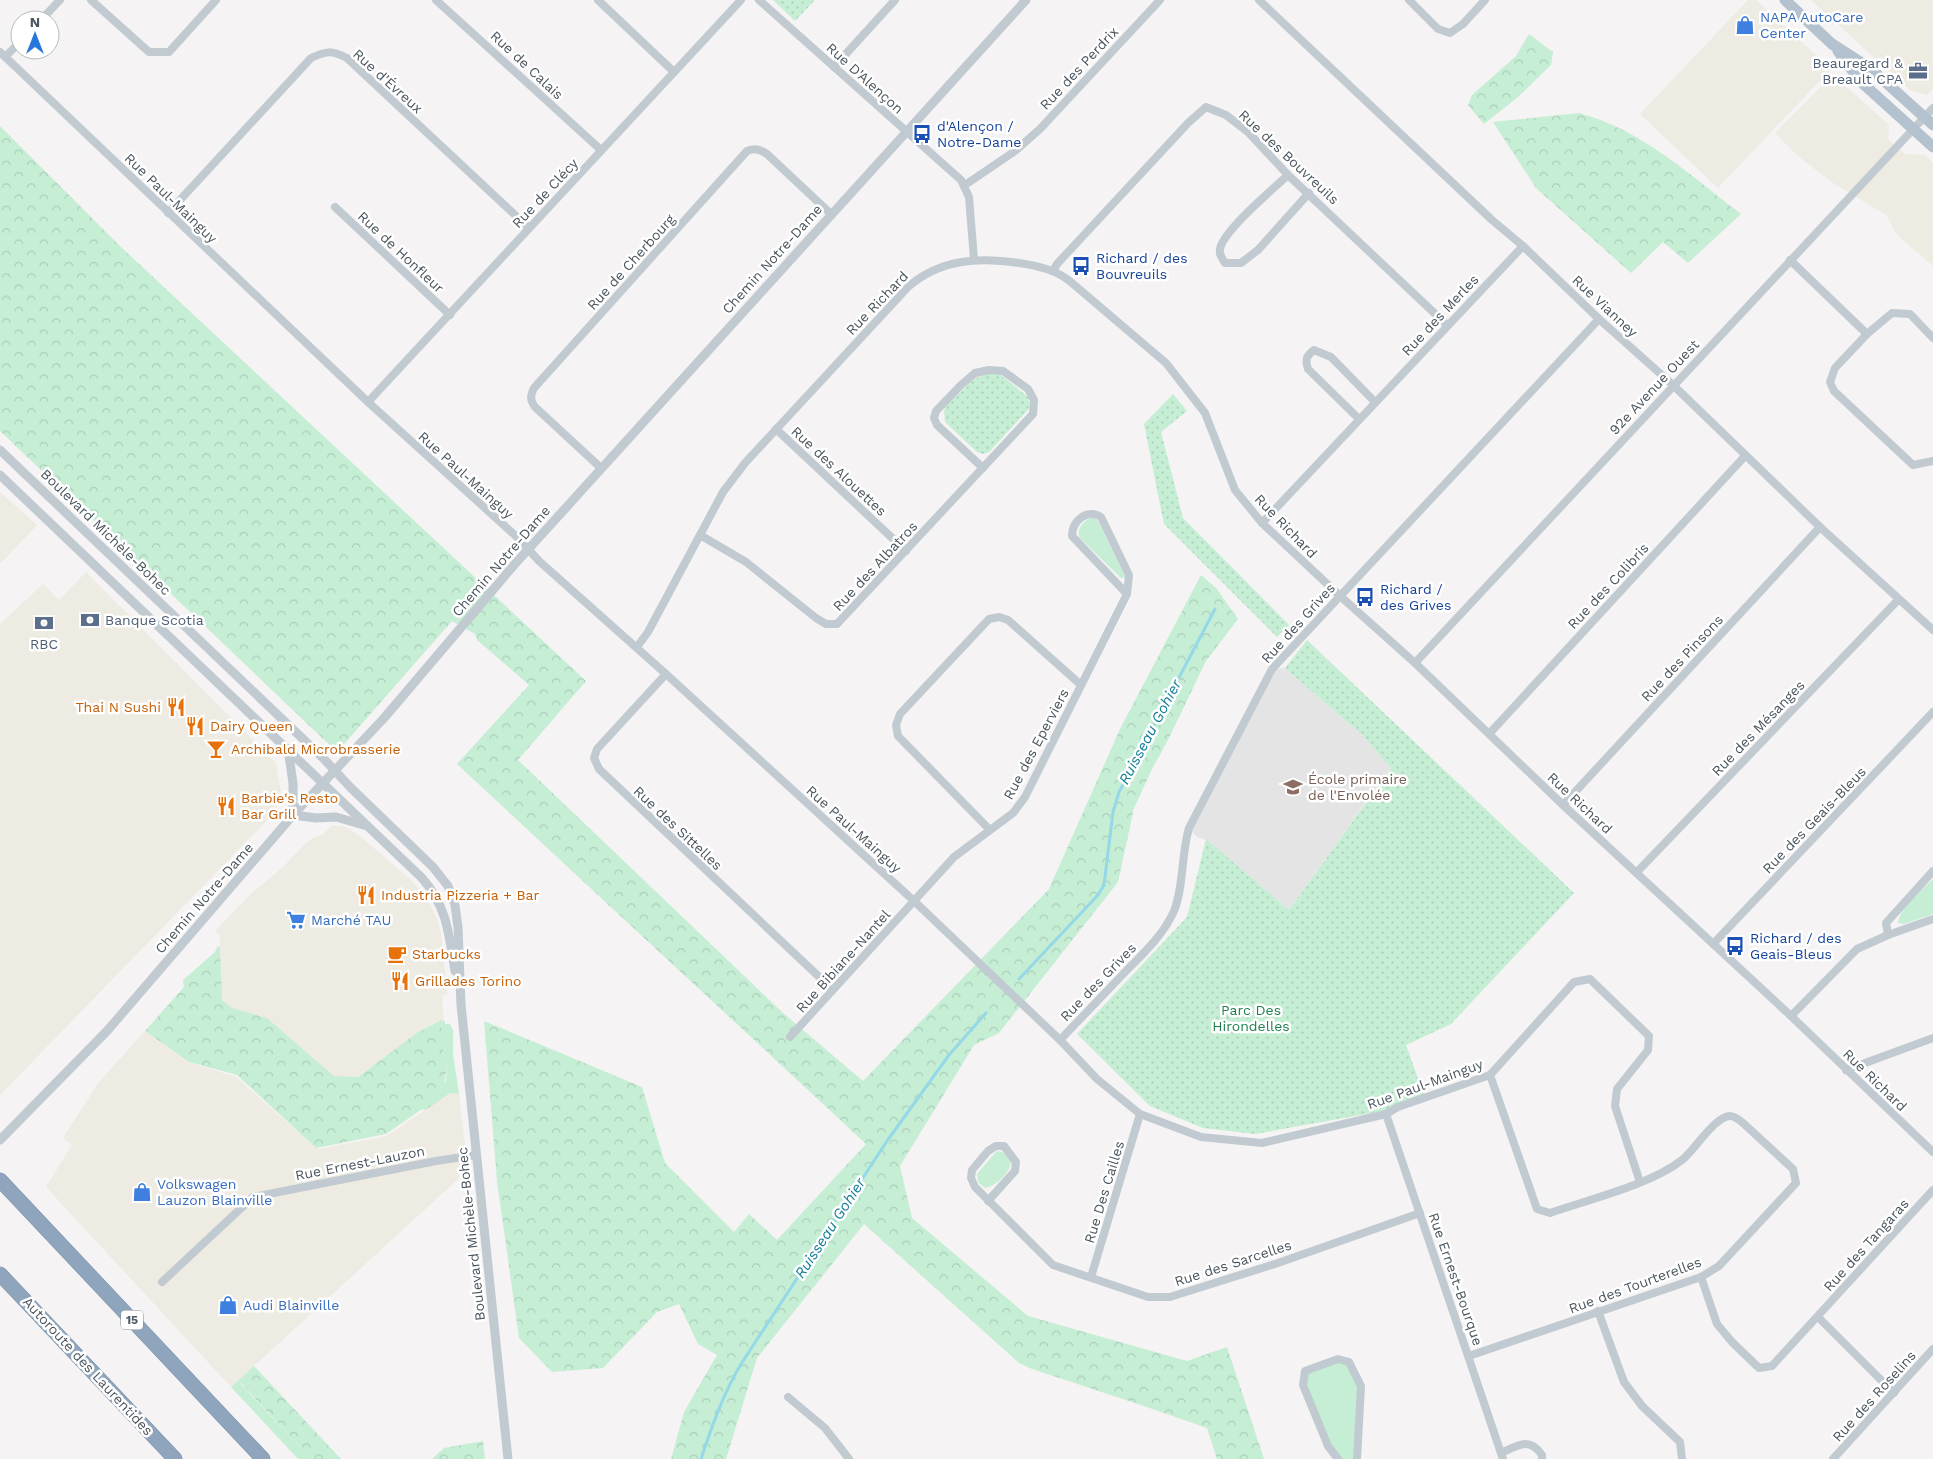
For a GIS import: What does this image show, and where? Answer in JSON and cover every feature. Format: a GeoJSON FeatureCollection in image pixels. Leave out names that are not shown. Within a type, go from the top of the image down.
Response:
{"type":"FeatureCollection","features":[{"type":"Feature","properties":{"kind":"highway","name":"15"},"geometry":{"type":"LineString","coordinates":[[0,1180],[263,1459]]}},
{"type":"Feature","properties":{"kind":"highway","name":"Autoroute des Laurentides"},"geometry":{"type":"LineString","coordinates":[[0,1274],[175,1459]]}},
{"type":"Feature","properties":{"kind":"main road"},"geometry":{"type":"LineString","coordinates":[[1784,0],[1832,44],[1871,69],[1933,126]]}},
{"type":"Feature","properties":{"kind":"main road"},"geometry":{"type":"LineString","coordinates":[[1832,44],[1860,81],[1933,147]]}},
{"type":"Feature","properties":{"kind":"street"},"geometry":{"type":"LineString","coordinates":[[50,10],[60,0]]}},
{"type":"Feature","properties":{"kind":"street"},"geometry":{"type":"LineString","coordinates":[[91,0],[149,52],[169,52],[216,0]]}},
{"type":"Feature","properties":{"kind":"street","name":"Rue de Calais"},"geometry":{"type":"LineString","coordinates":[[436,0],[601,150]]}},
{"type":"Feature","properties":{"kind":"street"},"geometry":{"type":"LineString","coordinates":[[598,0],[674,72]]}},
{"type":"Feature","properties":{"kind":"street","name":"Rue de Clécy"},"geometry":{"type":"LineString","coordinates":[[368,402],[741,0]]}},
{"type":"Feature","properties":{"kind":"street","name":"Rue D'Alençon"},"geometry":{"type":"LineString","coordinates":[[759,0],[959,177],[965,185]]}},
{"type":"Feature","properties":{"kind":"street"},"geometry":{"type":"LineString","coordinates":[[834,67],[895,0]]}},
{"type":"Feature","properties":{"kind":"street","name":"Chemin Notre-Dame"},"geometry":{"type":"LineString","coordinates":[[0,1140],[107,1031],[293,815],[390,712],[528,550],[601,468],[1026,0]]}},
{"type":"Feature","properties":{"kind":"street","name":"Rue des Perdrix"},"geometry":{"type":"LineString","coordinates":[[965,185],[1016,151],[1040,129],[1160,0]]}},
{"type":"Feature","properties":{"kind":"street","name":"Rue Vianney"},"geometry":{"type":"LineString","coordinates":[[1259,0],[1485,213],[1673,385],[1820,527],[1930,628]]}},
{"type":"Feature","properties":{"kind":"street"},"geometry":{"type":"LineString","coordinates":[[1409,0],[1438,29],[1450,33],[1463,24],[1486,0]]}},
{"type":"Feature","properties":{"kind":"street","name":"Rue d'Évreux"},"geometry":{"type":"LineString","coordinates":[[168,213],[311,58],[326,52],[337,53],[347,58],[530,228]]}},
{"type":"Feature","properties":{"kind":"street","name":"Rue Paul-Mainguy"},"geometry":{"type":"LineString","coordinates":[[3,55],[368,402],[914,901],[1060,1040],[1097,1079],[1140,1114],[1201,1137],[1262,1143],[1386,1114],[1398,1107],[1490,1075],[1574,982],[1590,979],[1649,1036],[1648,1050],[1617,1089],[1615,1106],[1640,1182]]}},
{"type":"Feature","properties":{"kind":"street","name":"Rue des Bouvreuils"},"geometry":{"type":"LineString","coordinates":[[1053,271],[1057,264],[1188,123],[1206,107],[1226,115],[1248,132],[1288,175],[1448,325]]}},
{"type":"Feature","properties":{"kind":"street","name":"92e Avenue Ouest"},"geometry":{"type":"LineString","coordinates":[[1415,663],[1933,108]]}},
{"type":"Feature","properties":{"kind":"street","name":"Rue de Cherbourg"},"geometry":{"type":"LineString","coordinates":[[601,468],[535,407],[531,401],[531,394],[534,388],[747,151],[754,148],[760,149],[767,154],[832,214]]}},
{"type":"Feature","properties":{"kind":"street"},"geometry":{"type":"LineString","coordinates":[[1288,175],[1233,228],[1220,247],[1220,256],[1225,263],[1241,263],[1258,250],[1309,193]]}},
{"type":"Feature","properties":{"kind":"street"},"geometry":{"type":"LineString","coordinates":[[965,185],[970,202],[974,259]]}},
{"type":"Feature","properties":{"kind":"street","name":"Rue de Honfleur"},"geometry":{"type":"LineString","coordinates":[[335,207],[450,315]]}},
{"type":"Feature","properties":{"kind":"street","name":"Rue des Merles"},"geometry":{"type":"LineString","coordinates":[[1262,523],[1523,246]]}},
{"type":"Feature","properties":{"kind":"street","name":"Rue Richard"},"geometry":{"type":"LineString","coordinates":[[637,648],[648,632],[723,492],[745,463],[908,287],[923,276],[962,260],[1013,262],[1053,271],[1072,283],[1166,363],[1205,413],[1235,490],[1262,523],[1415,663],[1563,805],[1791,1016],[1933,1152]]}},
{"type":"Feature","properties":{"kind":"street"},"geometry":{"type":"LineString","coordinates":[[1790,260],[1867,334]]}},
{"type":"Feature","properties":{"kind":"street"},"geometry":{"type":"LineString","coordinates":[[1933,338],[1910,314],[1892,313],[1867,334],[1834,368],[1830,382],[1834,391],[1913,465],[1933,461]]}},
{"type":"Feature","properties":{"kind":"street","name":"Rue des Grives"},"geometry":{"type":"LineString","coordinates":[[1060,1040],[1150,946],[1166,925],[1174,910],[1180,887],[1184,844],[1189,828],[1272,669],[1599,318]]}},
{"type":"Feature","properties":{"kind":"street"},"geometry":{"type":"LineString","coordinates":[[1359,419],[1308,369],[1306,361],[1308,354],[1314,350],[1331,357],[1375,402]]}},
{"type":"Feature","properties":{"kind":"street","name":"Rue des Albatros"},"geometry":{"type":"LineString","coordinates":[[700,535],[746,562],[816,618],[826,624],[838,624],[906,551],[983,468],[1033,414],[1034,400],[1028,389],[1003,371],[989,370],[975,373],[936,411],[934,418],[937,425],[983,468]]}},
{"type":"Feature","properties":{"kind":"street","name":"Rue des Alouettes"},"geometry":{"type":"LineString","coordinates":[[776,429],[906,551]]}},
{"type":"Feature","properties":{"kind":"street","name":"Boulevard Michèle-Bohec"},"geometry":{"type":"LineString","coordinates":[[0,450],[429,862],[448,886],[457,915],[461,1006],[508,1459]]}},
{"type":"Feature","properties":{"kind":"street","name":"Rue des Colibris"},"geometry":{"type":"LineString","coordinates":[[1489,734],[1745,456]]}},
{"type":"Feature","properties":{"kind":"street","name":"Boulevard Michèle-Bohec"},"geometry":{"type":"LineString","coordinates":[[0,475],[288,750],[324,782],[422,878],[440,904],[448,928],[461,1006]]}},
{"type":"Feature","properties":{"kind":"street","name":"Rue des Eperviers"},"geometry":{"type":"LineString","coordinates":[[914,901],[954,856],[1013,813],[1025,797],[1127,594],[1129,575],[1101,517],[1095,513],[1085,515],[1073,527],[1072,536],[1127,594]]}},
{"type":"Feature","properties":{"kind":"street","name":"Rue des Pinsons"},"geometry":{"type":"LineString","coordinates":[[1563,805],[1820,527]]}},
{"type":"Feature","properties":{"kind":"street","name":"Rue des Mésanges"},"geometry":{"type":"LineString","coordinates":[[1636,872],[1898,600]]}},
{"type":"Feature","properties":{"kind":"street"},"geometry":{"type":"LineString","coordinates":[[990,830],[898,736],[896,725],[900,714],[989,619],[999,617],[1008,620],[1080,685]]}},
{"type":"Feature","properties":{"kind":"street"},"geometry":{"type":"LineString","coordinates":[[1930,628],[1933,618]]}},
{"type":"Feature","properties":{"kind":"street","name":"Rue des Sittelles"},"geometry":{"type":"LineString","coordinates":[[666,674],[597,749],[594,758],[599,769],[832,989]]}},
{"type":"Feature","properties":{"kind":"street","name":"Rue des Geais-Bleus"},"geometry":{"type":"LineString","coordinates":[[1713,944],[1933,712]]}},
{"type":"Feature","properties":{"kind":"street"},"geometry":{"type":"LineString","coordinates":[[288,750],[293,783],[293,815],[316,818],[336,817],[370,827]]}},
{"type":"Feature","properties":{"kind":"street"},"geometry":{"type":"LineString","coordinates":[[1888,935],[1886,923],[1933,871]]}},
{"type":"Feature","properties":{"kind":"street","name":"Rue Bibiane-Nantel"},"geometry":{"type":"LineString","coordinates":[[790,1037],[914,901]]}},
{"type":"Feature","properties":{"kind":"street"},"geometry":{"type":"LineString","coordinates":[[1791,1016],[1857,949],[1888,935],[1933,919]]}},
{"type":"Feature","properties":{"kind":"street"},"geometry":{"type":"LineString","coordinates":[[1846,1070],[1933,1038]]}},
{"type":"Feature","properties":{"kind":"street","name":"Rue des Tourterelles"},"geometry":{"type":"LineString","coordinates":[[1469,1356],[1702,1277],[1719,1266],[1796,1183],[1793,1169],[1744,1123],[1737,1118],[1729,1116],[1714,1126],[1684,1158],[1664,1172],[1550,1213],[1538,1209],[1490,1075]]}},
{"type":"Feature","properties":{"kind":"street","name":"Rue Des Cailles"},"geometry":{"type":"LineString","coordinates":[[1091,1276],[1140,1114]]}},
{"type":"Feature","properties":{"kind":"street","name":"Rue Ernest-Bourque"},"geometry":{"type":"LineString","coordinates":[[1386,1114],[1502,1456],[1527,1443],[1536,1446],[1542,1455],[1542,1459]]}},
{"type":"Feature","properties":{"kind":"street","name":"Rue des Sarcelles"},"geometry":{"type":"LineString","coordinates":[[988,1201],[1015,1171],[1016,1162],[1004,1146],[996,1146],[988,1151],[972,1170],[971,1178],[975,1187],[988,1201],[1053,1265],[1148,1296],[1170,1297],[1278,1263],[1420,1212]]}},
{"type":"Feature","properties":{"kind":"street","name":"Rue Ernest-Lauzon"},"geometry":{"type":"LineString","coordinates":[[162,1282],[252,1197],[476,1155]]}},
{"type":"Feature","properties":{"kind":"street","name":"Rue des Tangaras"},"geometry":{"type":"LineString","coordinates":[[1702,1277],[1717,1324],[1732,1342],[1759,1368],[1772,1366],[1933,1190]]}},
{"type":"Feature","properties":{"kind":"street"},"geometry":{"type":"LineString","coordinates":[[1598,1311],[1624,1382],[1642,1406],[1680,1442],[1682,1459]]}},
{"type":"Feature","properties":{"kind":"street"},"geometry":{"type":"LineString","coordinates":[[1818,1317],[1894,1393]]}},
{"type":"Feature","properties":{"kind":"street","name":"Rue des Roselins"},"geometry":{"type":"LineString","coordinates":[[1833,1459],[1933,1349]]}},
{"type":"Feature","properties":{"kind":"street"},"geometry":{"type":"LineString","coordinates":[[1338,1459],[1328,1446],[1303,1385],[1305,1371],[1338,1359],[1349,1362],[1361,1386],[1357,1459]]}},
{"type":"Feature","properties":{"kind":"street"},"geometry":{"type":"LineString","coordinates":[[788,1397],[824,1428],[849,1459]]}},
{"type":"Feature","properties":{"kind":"shaded area"},"geometry":{"type":"Polygon","coordinates":[[[1748,0],[1756,0],[1831,69],[1718,188],[1640,114],[1748,0]]]}},
{"type":"Feature","properties":{"kind":"shaded area"},"geometry":{"type":"Polygon","coordinates":[[[1811,0],[1933,0],[1933,89],[1927,95],[1911,91],[1811,0]]]}},
{"type":"Feature","properties":{"kind":"shaded area"},"geometry":{"type":"Polygon","coordinates":[[[1833,75],[1889,125],[1888,139],[1905,154],[1925,155],[1933,163],[1933,266],[1897,235],[1886,215],[1833,183],[1799,157],[1775,133],[1833,75]]]}},
{"type":"Feature","properties":{"kind":"shaded area"},"geometry":{"type":"Polygon","coordinates":[[[0,492],[37,525],[0,564],[0,492]]]}},
{"type":"Feature","properties":{"kind":"shaded area"},"geometry":{"type":"Polygon","coordinates":[[[86,572],[276,763],[281,791],[276,811],[0,1095],[0,624],[43,584],[59,600],[86,572]]]}},
{"type":"Feature","properties":{"kind":"shaded area","name":"École primaire de l'Envolée"},"geometry":{"type":"Polygon","coordinates":[[[1285,668],[1361,734],[1391,767],[1289,910],[1206,840],[1197,837],[1189,828],[1272,669],[1285,668]]]}},
{"type":"Feature","properties":{"kind":"shaded area"},"geometry":{"type":"Polygon","coordinates":[[[332,825],[346,827],[360,836],[413,882],[427,898],[438,921],[441,933],[447,994],[443,995],[442,1002],[444,1020],[439,1020],[418,1032],[357,1077],[334,1076],[267,1018],[232,1008],[221,1000],[220,938],[219,934],[215,931],[253,892],[283,867],[306,843],[324,834],[332,825]]]}},
{"type":"Feature","properties":{"kind":"shaded area"},"geometry":{"type":"Polygon","coordinates":[[[145,1031],[188,1062],[236,1077],[319,1149],[387,1136],[450,1093],[459,1094],[468,1170],[231,1387],[46,1187],[72,1145],[63,1138],[99,1082],[145,1031]]]}},
{"type":"Feature","properties":{"kind":"green space"},"geometry":{"type":"Polygon","coordinates":[[[773,0],[815,0],[795,21],[773,0]]]}},
{"type":"Feature","properties":{"kind":"green space"},"geometry":{"type":"Polygon","coordinates":[[[1529,34],[1553,52],[1551,65],[1518,97],[1484,124],[1468,105],[1472,95],[1516,56],[1529,34]]]}},
{"type":"Feature","properties":{"kind":"green space"},"geometry":{"type":"Polygon","coordinates":[[[1579,113],[1624,130],[1644,142],[1684,169],[1741,214],[1688,263],[1663,242],[1631,273],[1536,188],[1493,122],[1579,113]]]}},
{"type":"Feature","properties":{"kind":"green space"},"geometry":{"type":"Polygon","coordinates":[[[0,126],[122,248],[586,681],[518,760],[783,1013],[863,1081],[1049,889],[1120,729],[1201,575],[1216,588],[1238,619],[1206,661],[1134,808],[1118,882],[999,1033],[974,1045],[900,1166],[912,1218],[1028,1316],[1187,1361],[1227,1347],[1264,1459],[1217,1459],[1207,1428],[1019,1363],[864,1224],[757,1358],[726,1459],[671,1459],[684,1412],[717,1355],[698,1344],[679,1304],[657,1312],[603,1368],[552,1372],[519,1338],[497,1181],[484,1021],[642,1087],[665,1163],[734,1232],[749,1214],[777,1240],[866,1144],[457,764],[529,685],[477,640],[475,634],[452,621],[337,752],[0,431],[0,126]]]}},
{"type":"Feature","properties":{"kind":"green space"},"geometry":{"type":"Polygon","coordinates":[[[986,374],[1000,374],[1028,397],[1030,406],[989,452],[983,454],[977,452],[945,422],[944,410],[974,379],[986,374]]]}},
{"type":"Feature","properties":{"kind":"green space"},"geometry":{"type":"Polygon","coordinates":[[[1173,394],[1187,411],[1161,432],[1183,518],[1289,625],[1277,637],[1164,524],[1144,424],[1173,394]]]}},
{"type":"Feature","properties":{"kind":"green space"},"geometry":{"type":"Polygon","coordinates":[[[1091,518],[1095,518],[1099,523],[1125,576],[1123,578],[1079,537],[1081,526],[1091,518]]]}},
{"type":"Feature","properties":{"kind":"green space","name":"Parc Des Hirondelles"},"geometry":{"type":"Polygon","coordinates":[[[1307,640],[1574,893],[1451,1024],[1406,1045],[1425,1098],[1383,1111],[1255,1134],[1203,1128],[1150,1106],[1077,1034],[1187,917],[1206,839],[1289,910],[1391,768],[1361,734],[1285,668],[1307,640]]]}},
{"type":"Feature","properties":{"kind":"green space"},"geometry":{"type":"Polygon","coordinates":[[[1933,879],[1933,914],[1904,924],[1898,923],[1902,912],[1933,879]]]}},
{"type":"Feature","properties":{"kind":"green space"},"geometry":{"type":"Polygon","coordinates":[[[220,946],[222,1000],[232,1008],[267,1018],[334,1076],[358,1077],[418,1032],[441,1020],[444,1057],[447,1066],[444,1086],[436,1089],[436,1103],[425,1110],[422,1109],[386,1134],[316,1148],[237,1075],[189,1062],[145,1031],[184,987],[183,980],[220,946]]]}},
{"type":"Feature","properties":{"kind":"green space"},"geometry":{"type":"Polygon","coordinates":[[[441,1020],[445,1021],[445,1024],[450,1024],[453,1030],[453,1054],[459,1094],[450,1093],[436,1103],[436,1089],[446,1081],[447,1066],[444,1057],[441,1020]]]}},
{"type":"Feature","properties":{"kind":"green space"},"geometry":{"type":"Polygon","coordinates":[[[998,1151],[1006,1154],[1011,1164],[1003,1177],[985,1188],[978,1182],[977,1174],[998,1151]]]}},
{"type":"Feature","properties":{"kind":"green space"},"geometry":{"type":"Polygon","coordinates":[[[1338,1359],[1349,1362],[1361,1386],[1357,1459],[1338,1459],[1303,1385],[1305,1371],[1338,1359]]]}},
{"type":"Feature","properties":{"kind":"green space"},"geometry":{"type":"Polygon","coordinates":[[[254,1366],[240,1383],[311,1459],[298,1459],[231,1387],[254,1366]]]}},
{"type":"Feature","properties":{"kind":"green space"},"geometry":{"type":"Polygon","coordinates":[[[254,1366],[341,1459],[311,1459],[240,1382],[254,1366]]]}},
{"type":"Feature","properties":{"kind":"green space"},"geometry":{"type":"Polygon","coordinates":[[[483,1441],[485,1459],[432,1459],[444,1448],[483,1441]]]}},
{"type":"Feature","properties":{"kind":"waterway","name":"Ruisseau Gohier"},"geometry":{"type":"LineString","coordinates":[[1019,979],[1098,895],[1104,885],[1113,812],[1119,792],[1215,609]]}},
{"type":"Feature","properties":{"kind":"waterway","name":"Ruisseau Gohier"},"geometry":{"type":"LineString","coordinates":[[701,1459],[723,1399],[741,1364],[887,1141],[949,1055],[986,1013]]}},
{"type":"Feature","properties":{"kind":"place","name":"NAPA AutoCare Center"},"geometry":{"type":"Point","coordinates":[1745,25]}},
{"type":"Feature","properties":{"kind":"place","name":"Beauregard & Breault CPA"},"geometry":{"type":"Point","coordinates":[1918,71]}},
{"type":"Feature","properties":{"kind":"place","name":"d'Alençon / Notre-Dame"},"geometry":{"type":"Point","coordinates":[922,134]}},
{"type":"Feature","properties":{"kind":"place","name":"Richard / des Bouvreuils"},"geometry":{"type":"Point","coordinates":[1081,266]}},
{"type":"Feature","properties":{"kind":"place","name":"Richard / des Grives"},"geometry":{"type":"Point","coordinates":[1365,597]}},
{"type":"Feature","properties":{"kind":"place","name":"Banque Scotia"},"geometry":{"type":"Point","coordinates":[90,620]}},
{"type":"Feature","properties":{"kind":"place","name":"RBC"},"geometry":{"type":"Point","coordinates":[44,623]}},
{"type":"Feature","properties":{"kind":"place","name":"Thai N Sushi"},"geometry":{"type":"Point","coordinates":[176,707]}},
{"type":"Feature","properties":{"kind":"place","name":"Dairy Queen"},"geometry":{"type":"Point","coordinates":[195,726]}},
{"type":"Feature","properties":{"kind":"place","name":"Archibald Microbrasserie"},"geometry":{"type":"Point","coordinates":[216,749]}},
{"type":"Feature","properties":{"kind":"place","name":"École primaire de l'Envolée"},"geometry":{"type":"Point","coordinates":[1293,787]}},
{"type":"Feature","properties":{"kind":"place","name":"Barbie's Resto Bar Grill"},"geometry":{"type":"Point","coordinates":[226,806]}},
{"type":"Feature","properties":{"kind":"place","name":"Industria Pizzeria + Bar"},"geometry":{"type":"Point","coordinates":[366,895]}},
{"type":"Feature","properties":{"kind":"place","name":"Marché TAU"},"geometry":{"type":"Point","coordinates":[296,920]}},
{"type":"Feature","properties":{"kind":"place","name":"Richard / des Geais-Bleus"},"geometry":{"type":"Point","coordinates":[1735,946]}},
{"type":"Feature","properties":{"kind":"place","name":"Starbucks"},"geometry":{"type":"Point","coordinates":[397,954]}},
{"type":"Feature","properties":{"kind":"place","name":"Grillades Torino"},"geometry":{"type":"Point","coordinates":[400,981]}},
{"type":"Feature","properties":{"kind":"place","name":"Volkswagen Lauzon Blainville"},"geometry":{"type":"Point","coordinates":[142,1192]}},
{"type":"Feature","properties":{"kind":"place","name":"Audi Blainville"},"geometry":{"type":"Point","coordinates":[228,1305]}}]}
